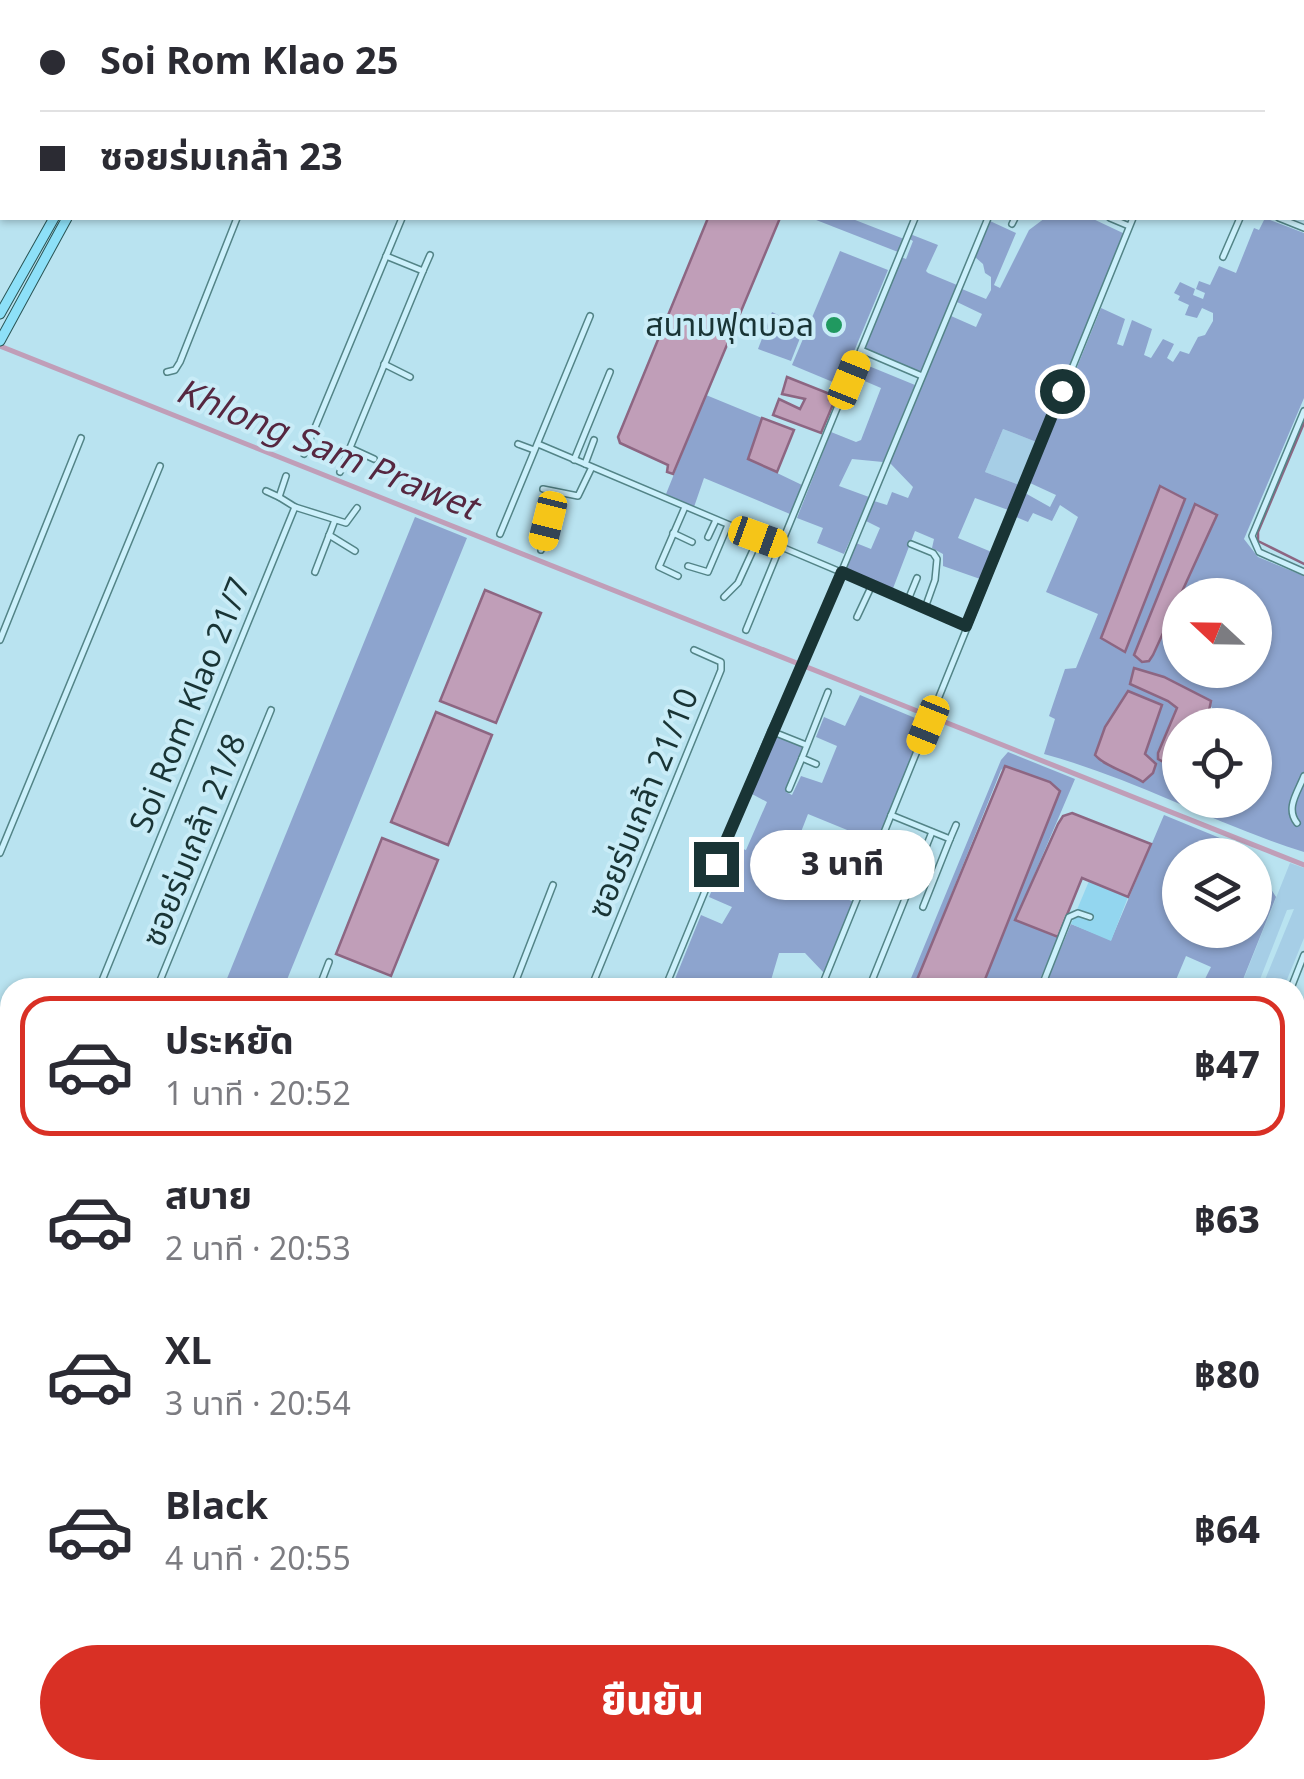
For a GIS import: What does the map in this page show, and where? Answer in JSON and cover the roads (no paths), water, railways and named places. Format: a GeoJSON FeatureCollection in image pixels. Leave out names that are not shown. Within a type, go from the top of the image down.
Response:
{"type":"FeatureCollection","features":[{"type":"Feature","properties":{"kind":"main road"},"geometry":{"type":"LineString","coordinates":[[0,314],[53,220]]}},
{"type":"Feature","properties":{"kind":"main road"},"geometry":{"type":"LineString","coordinates":[[0,341],[67,220]]}},
{"type":"Feature","properties":{"kind":"street"},"geometry":{"type":"LineString","coordinates":[[168,372],[180,362],[236,220]]}},
{"type":"Feature","properties":{"kind":"street"},"geometry":{"type":"LineString","coordinates":[[304,454],[401,220]]}},
{"type":"Feature","properties":{"kind":"street"},"geometry":{"type":"LineString","coordinates":[[746,630],[914,220]]}},
{"type":"Feature","properties":{"kind":"street"},"geometry":{"type":"LineString","coordinates":[[669,978],[987,220]]}},
{"type":"Feature","properties":{"kind":"street"},"geometry":{"type":"LineString","coordinates":[[1115,220],[1129,226]]}},
{"type":"Feature","properties":{"kind":"street"},"geometry":{"type":"LineString","coordinates":[[826,978],[1131,220]]}},
{"type":"Feature","properties":{"kind":"street"},"geometry":{"type":"LineString","coordinates":[[1223,257],[1239,220]]}},
{"type":"Feature","properties":{"kind":"street"},"geometry":{"type":"LineString","coordinates":[[340,472],[430,255]]}},
{"type":"Feature","properties":{"kind":"street"},"geometry":{"type":"LineString","coordinates":[[386,256],[423,271]]}},
{"type":"Feature","properties":{"kind":"street"},"geometry":{"type":"LineString","coordinates":[[500,534],[590,316]]}},
{"type":"Feature","properties":{"kind":"street"},"geometry":{"type":"LineString","coordinates":[[861,350],[922,376]]}},
{"type":"Feature","properties":{"kind":"street"},"geometry":{"type":"LineString","coordinates":[[384,364],[410,376]]}},
{"type":"Feature","properties":{"kind":"street"},"geometry":{"type":"LineString","coordinates":[[574,460],[610,372]]}},
{"type":"Feature","properties":{"kind":"street"},"geometry":{"type":"LineString","coordinates":[[1304,411],[1252,536],[1259,552],[1304,572]]}},
{"type":"Feature","properties":{"kind":"street"},"geometry":{"type":"LineString","coordinates":[[0,640],[81,438]]}},
{"type":"Feature","properties":{"kind":"street"},"geometry":{"type":"LineString","coordinates":[[543,489],[578,496],[594,440]]}},
{"type":"Feature","properties":{"kind":"street"},"geometry":{"type":"LineString","coordinates":[[518,444],[574,460],[966,626]]}},
{"type":"Feature","properties":{"kind":"street"},"geometry":{"type":"LineString","coordinates":[[350,448],[374,458]]}},
{"type":"Feature","properties":{"kind":"street"},"geometry":{"type":"LineString","coordinates":[[0,853],[160,466]]}},
{"type":"Feature","properties":{"kind":"street"},"geometry":{"type":"LineString","coordinates":[[279,497],[286,476]]}},
{"type":"Feature","properties":{"kind":"street"},"geometry":{"type":"LineString","coordinates":[[266,491],[295,507],[335,520],[348,522],[357,508]]}},
{"type":"Feature","properties":{"kind":"street"},"geometry":{"type":"LineString","coordinates":[[541,550],[555,492]]}},
{"type":"Feature","properties":{"kind":"street","name":"Soi Rom Klao 21/7"},"geometry":{"type":"LineString","coordinates":[[103,978],[295,507]]}},
{"type":"Feature","properties":{"kind":"street"},"geometry":{"type":"LineString","coordinates":[[678,576],[660,567],[685,507]]}},
{"type":"Feature","properties":{"kind":"street"},"geometry":{"type":"LineString","coordinates":[[315,572],[335,520]]}},
{"type":"Feature","properties":{"kind":"street"},"geometry":{"type":"LineString","coordinates":[[708,537],[716,520]]}},
{"type":"Feature","properties":{"kind":"street"},"geometry":{"type":"LineString","coordinates":[[688,566],[708,572],[728,525]]}},
{"type":"Feature","properties":{"kind":"street"},"geometry":{"type":"LineString","coordinates":[[674,534],[692,542]]}},
{"type":"Feature","properties":{"kind":"street"},"geometry":{"type":"LineString","coordinates":[[329,535],[355,551]]}},
{"type":"Feature","properties":{"kind":"street"},"geometry":{"type":"LineString","coordinates":[[724,597],[738,583],[758,537]]}},
{"type":"Feature","properties":{"kind":"street"},"geometry":{"type":"LineString","coordinates":[[910,544],[933,553],[937,559],[925,608]]}},
{"type":"Feature","properties":{"kind":"street"},"geometry":{"type":"LineString","coordinates":[[908,600],[917,578]]}},
{"type":"Feature","properties":{"kind":"street"},"geometry":{"type":"LineString","coordinates":[[857,616],[872,585]]}},
{"type":"Feature","properties":{"kind":"street","name":"ซอยร่มเกล้า 21/10"},"geometry":{"type":"LineString","coordinates":[[595,978],[721,670],[721,662],[694,650]]}},
{"type":"Feature","properties":{"kind":"street"},"geometry":{"type":"LineString","coordinates":[[789,790],[828,692]]}},
{"type":"Feature","properties":{"kind":"street","name":"ซอยร่มเกล้า 21/8"},"geometry":{"type":"LineString","coordinates":[[162,978],[271,710]]}},
{"type":"Feature","properties":{"kind":"street"},"geometry":{"type":"LineString","coordinates":[[771,731],[807,745]]}},
{"type":"Feature","properties":{"kind":"street"},"geometry":{"type":"LineString","coordinates":[[802,758],[816,764]]}},
{"type":"Feature","properties":{"kind":"street"},"geometry":{"type":"LineString","coordinates":[[1297,822],[1291,808],[1304,776]]}},
{"type":"Feature","properties":{"kind":"street"},"geometry":{"type":"LineString","coordinates":[[892,815],[950,839]]}},
{"type":"Feature","properties":{"kind":"street"},"geometry":{"type":"LineString","coordinates":[[923,908],[956,824]]}},
{"type":"Feature","properties":{"kind":"street"},"geometry":{"type":"LineString","coordinates":[[873,978],[932,832]]}},
{"type":"Feature","properties":{"kind":"street"},"geometry":{"type":"LineString","coordinates":[[517,978],[553,885]]}},
{"type":"Feature","properties":{"kind":"street"},"geometry":{"type":"LineString","coordinates":[[1045,978],[1069,917],[1078,912],[1090,917]]}},
{"type":"Feature","properties":{"kind":"street"},"geometry":{"type":"LineString","coordinates":[[1295,978],[1304,954]]}},
{"type":"Feature","properties":{"kind":"street"},"geometry":{"type":"LineString","coordinates":[[323,978],[329,962]]}},
{"type":"Feature","properties":{"kind":"waterway","name":"Khlong Sam Prawet"},"geometry":{"type":"LineString","coordinates":[[0,346],[1304,865]]}},
{"type":"Feature","properties":{"kind":"waterway"},"geometry":{"type":"LineString","coordinates":[[1304,423],[1258,532],[1258,541],[1304,564]]}},
{"type":"Feature","properties":{"kind":"place","name":"สนามฟุตบอล"},"geometry":{"type":"Point","coordinates":[834,325]}}]}
